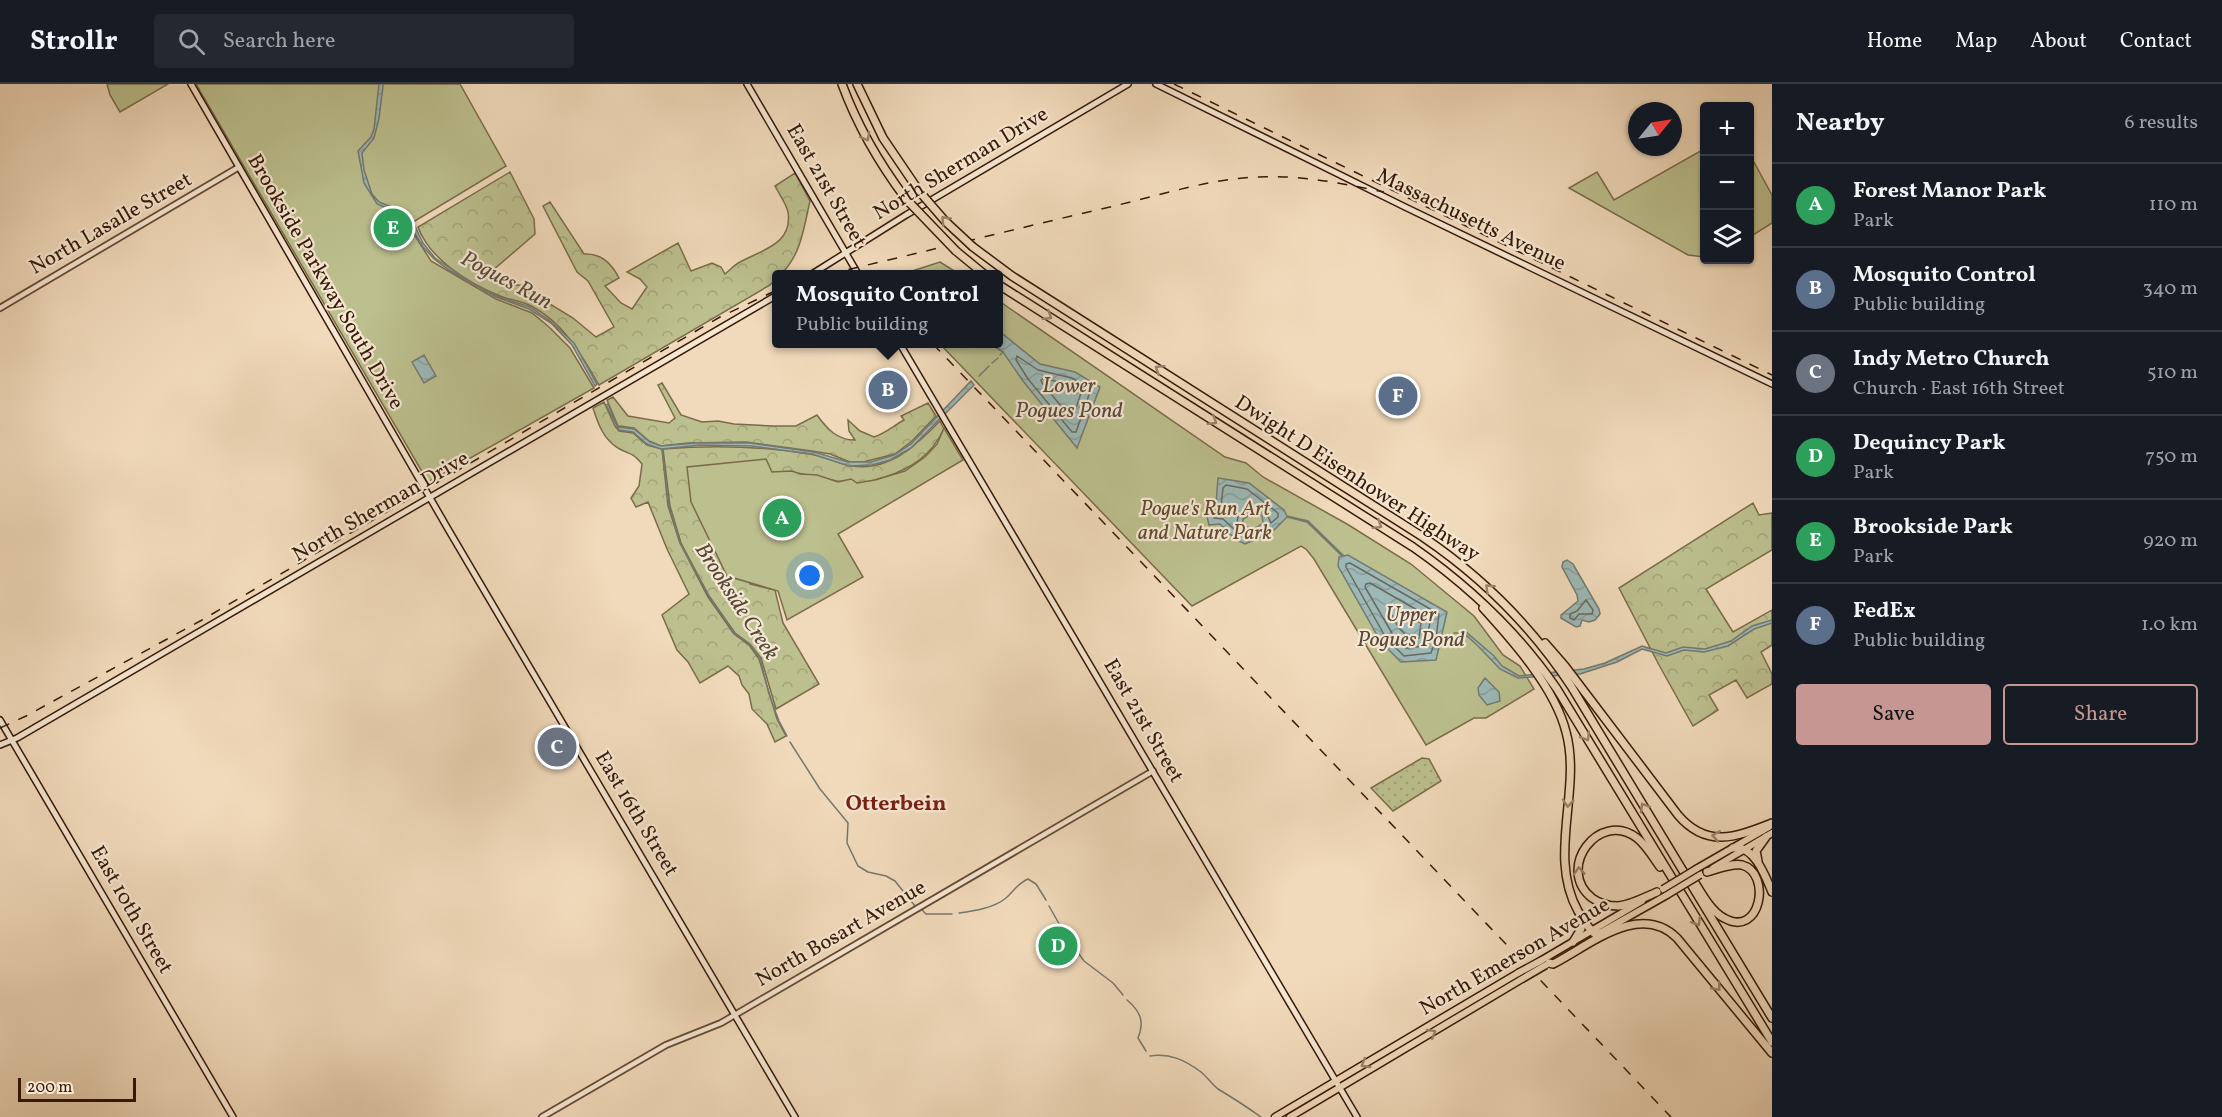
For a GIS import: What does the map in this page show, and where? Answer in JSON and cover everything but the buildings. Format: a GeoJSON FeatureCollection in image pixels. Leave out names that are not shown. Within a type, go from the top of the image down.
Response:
{"type":"FeatureCollection","features":[{"type":"Feature","properties":{"kind":"highway"},"geometry":{"type":"LineString","coordinates":[[842,84],[871,147],[906,199],[956,251],[979,270]]}},
{"type":"Feature","properties":{"kind":"highway","name":"Dwight D Eisenhower Highway"},"geometry":{"type":"LineString","coordinates":[[857,84],[883,138],[919,191],[945,221],[973,247],[1012,276],[1437,546],[1480,580],[1559,663]]}},
{"type":"Feature","properties":{"kind":"highway","name":"Dwight D Eisenhower Highway"},"geometry":{"type":"LineString","coordinates":[[1003,288],[1413,547],[1455,578],[1496,614],[1539,664],[1555,687],[1772,1042]]}},
{"type":"Feature","properties":{"kind":"highway"},"geometry":{"type":"LineString","coordinates":[[1455,578],[1510,639],[1530,665],[1561,716],[1569,746],[1571,775],[1565,867],[1570,892],[1580,914],[1592,931],[1601,933]]}},
{"type":"Feature","properties":{"kind":"highway"},"geometry":{"type":"LineString","coordinates":[[1559,663],[1772,1018]]}},
{"type":"Feature","properties":{"kind":"highway"},"geometry":{"type":"LineString","coordinates":[[1559,663],[1580,686],[1678,815],[1690,827],[1707,835],[1726,838],[1772,824]]}},
{"type":"Feature","properties":{"kind":"highway"},"geometry":{"type":"LineString","coordinates":[[1662,892],[1619,906],[1607,905],[1594,900],[1585,891],[1579,876],[1579,859],[1585,846],[1594,837],[1606,831],[1617,830],[1630,834],[1643,844],[1686,903]]}},
{"type":"Feature","properties":{"kind":"highway"},"geometry":{"type":"LineString","coordinates":[[1658,830],[1721,916],[1731,921],[1741,921],[1751,918],[1760,909],[1764,898],[1764,887],[1759,875],[1752,869],[1742,865],[1733,865],[1703,874]]}},
{"type":"Feature","properties":{"kind":"highway"},"geometry":{"type":"LineString","coordinates":[[1759,866],[1756,851],[1769,835]]}},
{"type":"Feature","properties":{"kind":"highway"},"geometry":{"type":"LineString","coordinates":[[1733,848],[1746,849],[1759,866],[1772,892]]}},
{"type":"Feature","properties":{"kind":"highway"},"geometry":{"type":"LineString","coordinates":[[1573,942],[1581,927],[1580,914]]}},
{"type":"Feature","properties":{"kind":"highway"},"geometry":{"type":"LineString","coordinates":[[1546,962],[1553,964],[1629,924],[1644,922],[1659,925],[1677,938],[1772,1053]]}},
{"type":"Feature","properties":{"kind":"main road","name":"Brookside Parkway South Drive"},"geometry":{"type":"LineString","coordinates":[[191,84],[430,497]]}},
{"type":"Feature","properties":{"kind":"main road","name":"East 21st Street"},"geometry":{"type":"LineString","coordinates":[[747,84],[856,270]]}},
{"type":"Feature","properties":{"kind":"main road","name":"North Sherman Drive"},"geometry":{"type":"LineString","coordinates":[[818,270],[906,215],[1128,84]]}},
{"type":"Feature","properties":{"kind":"main road","name":"Massachusetts Avenue"},"geometry":{"type":"LineString","coordinates":[[1156,84],[1772,384]]}},
{"type":"Feature","properties":{"kind":"main road","name":"North Sherman Drive"},"geometry":{"type":"LineString","coordinates":[[0,745],[12,741],[772,299]]}},
{"type":"Feature","properties":{"kind":"main road","name":"East 21st Street"},"geometry":{"type":"LineString","coordinates":[[902,348],[1357,1117]]}},
{"type":"Feature","properties":{"kind":"main road","name":"East 16th Street"},"geometry":{"type":"LineString","coordinates":[[430,497],[795,1117]]}},
{"type":"Feature","properties":{"kind":"main road","name":"East 10th Street"},"geometry":{"type":"LineString","coordinates":[[0,720],[233,1117]]}},
{"type":"Feature","properties":{"kind":"main road","name":"North Emerson Avenue"},"geometry":{"type":"LineString","coordinates":[[1290,1117],[1338,1085],[1520,976],[1601,933],[1696,869],[1772,824]]}},
{"type":"Feature","properties":{"kind":"main road","name":"North Emerson Avenue"},"geometry":{"type":"LineString","coordinates":[[1546,962],[1592,931],[1662,892],[1703,874],[1769,835]]}},
{"type":"Feature","properties":{"kind":"main road","name":"North Emerson Avenue"},"geometry":{"type":"LineString","coordinates":[[1275,1117],[1338,1085]]}},
{"type":"Feature","properties":{"kind":"street","name":"North Lasalle Street"},"geometry":{"type":"LineString","coordinates":[[0,308],[239,167]]}},
{"type":"Feature","properties":{"kind":"street","name":"North Bosart Avenue"},"geometry":{"type":"LineString","coordinates":[[542,1117],[666,1045],[714,1026],[1153,771]]}},
{"type":"Feature","properties":{"kind":"green space"},"geometry":{"type":"Polygon","coordinates":[[[107,84],[168,84],[120,112],[110,95],[107,84]]]}},
{"type":"Feature","properties":{"kind":"green space"},"geometry":{"type":"Polygon","coordinates":[[[196,84],[460,84],[506,166],[408,225],[431,261],[496,299],[532,313],[549,327],[570,348],[594,388],[428,482],[196,84]]]}},
{"type":"Feature","properties":{"kind":"green space"},"geometry":{"type":"Polygon","coordinates":[[[1700,151],[1700,256],[1688,255],[1569,188],[1597,172],[1614,200],[1700,151]]]}},
{"type":"Feature","properties":{"kind":"green space"},"geometry":{"type":"Polygon","coordinates":[[[1754,162],[1772,195],[1772,223],[1754,234],[1754,162]]]}},
{"type":"Feature","properties":{"kind":"green space"},"geometry":{"type":"Polygon","coordinates":[[[510,172],[534,219],[535,234],[485,277],[507,284],[530,285],[545,301],[573,318],[596,337],[614,327],[588,281],[577,272],[543,206],[550,202],[584,254],[601,257],[613,268],[619,278],[605,286],[621,303],[632,309],[647,287],[640,279],[627,272],[678,243],[691,271],[712,263],[721,267],[725,274],[738,263],[774,245],[786,232],[788,212],[775,186],[795,173],[810,201],[803,231],[793,258],[784,270],[772,270],[770,285],[599,385],[571,340],[553,321],[531,306],[488,291],[452,269],[432,250],[418,227],[510,172]]]}},
{"type":"Feature","properties":{"kind":"green space"},"geometry":{"type":"Polygon","coordinates":[[[940,262],[953,270],[915,270],[940,262]]]}},
{"type":"Feature","properties":{"kind":"green space","name":"Pogue's Run Art and Nature Park"},"geometry":{"type":"Polygon","coordinates":[[[1003,304],[1225,457],[1246,463],[1263,477],[1347,524],[1411,564],[1474,616],[1503,655],[1520,666],[1534,689],[1486,718],[1474,718],[1426,745],[1314,559],[1301,546],[1192,606],[944,348],[1003,348],[1003,304]]]}},
{"type":"Feature","properties":{"kind":"green space"},"geometry":{"type":"Polygon","coordinates":[[[662,383],[681,415],[702,422],[796,426],[817,415],[833,433],[849,440],[855,440],[849,431],[848,420],[860,431],[874,437],[904,420],[901,416],[928,403],[936,416],[912,441],[895,454],[863,462],[850,462],[830,454],[746,442],[661,446],[649,441],[634,428],[618,426],[607,400],[613,397],[628,416],[669,423],[675,418],[658,385],[662,383]]]}},
{"type":"Feature","properties":{"kind":"green space"},"geometry":{"type":"Polygon","coordinates":[[[604,402],[619,431],[633,433],[647,445],[662,449],[668,506],[680,543],[708,597],[734,634],[749,645],[759,659],[777,719],[786,736],[775,742],[767,724],[752,709],[749,694],[739,676],[728,666],[700,683],[688,662],[677,650],[662,615],[689,594],[648,502],[636,507],[631,498],[639,486],[642,464],[633,455],[613,445],[602,431],[593,408],[604,402]]]}},
{"type":"Feature","properties":{"kind":"green space"},"geometry":{"type":"Polygon","coordinates":[[[940,421],[944,429],[927,453],[913,465],[872,481],[861,483],[853,480],[838,481],[797,473],[772,472],[750,584],[775,590],[783,623],[819,684],[776,709],[761,658],[750,644],[735,633],[709,596],[681,543],[670,506],[663,449],[719,447],[773,449],[810,454],[863,467],[892,460],[901,455],[940,421]]]}},
{"type":"Feature","properties":{"kind":"green space"},"geometry":{"type":"Polygon","coordinates":[[[944,428],[963,460],[838,534],[863,577],[787,620],[778,591],[727,576],[691,502],[687,467],[766,459],[772,472],[792,471],[817,475],[838,482],[851,479],[857,483],[905,471],[925,457],[937,444],[944,428]]]}},
{"type":"Feature","properties":{"kind":"green space"},"geometry":{"type":"Polygon","coordinates":[[[1753,503],[1759,515],[1772,513],[1772,550],[1706,589],[1733,632],[1772,610],[1772,645],[1761,652],[1772,674],[1772,684],[1747,698],[1736,680],[1709,695],[1718,710],[1693,726],[1619,588],[1753,503]]]}},
{"type":"Feature","properties":{"kind":"green space"},"geometry":{"type":"Polygon","coordinates":[[[1422,758],[1429,759],[1441,781],[1393,811],[1371,788],[1422,758]]]}},
{"type":"Feature","properties":{"kind":"green space"},"geometry":{"type":"Polygon","coordinates":[[[1059,930],[1072,953],[1057,962],[1043,939],[1059,930]]]}},
{"type":"Feature","properties":{"kind":"water"},"geometry":{"type":"Polygon","coordinates":[[[379,84],[383,86],[379,118],[374,138],[362,153],[364,170],[372,194],[379,202],[411,218],[423,243],[435,258],[477,286],[530,307],[549,320],[574,343],[597,384],[595,386],[572,345],[551,323],[529,309],[496,297],[449,270],[434,259],[423,247],[408,222],[398,213],[377,204],[364,183],[358,151],[371,137],[374,129],[379,84]]]}},
{"type":"Feature","properties":{"kind":"water","name":"Lower Pogues Pond"},"geometry":{"type":"Polygon","coordinates":[[[1003,334],[1040,364],[1075,372],[1100,387],[1077,448],[1023,381],[1003,352],[996,348],[1003,348],[1003,334]]]}},
{"type":"Feature","properties":{"kind":"water"},"geometry":{"type":"Polygon","coordinates":[[[424,355],[436,376],[424,383],[412,362],[424,355]]]}},
{"type":"Feature","properties":{"kind":"water"},"geometry":{"type":"Polygon","coordinates":[[[971,381],[974,385],[911,448],[890,460],[872,465],[849,466],[812,454],[751,446],[700,445],[661,449],[647,444],[633,432],[619,430],[606,405],[608,404],[618,427],[634,429],[650,442],[661,446],[696,443],[750,443],[814,452],[848,462],[871,462],[894,455],[911,444],[971,381]]]}},
{"type":"Feature","properties":{"kind":"water","name":"Upper Pogues Pond"},"geometry":{"type":"Polygon","coordinates":[[[1218,478],[1249,483],[1284,510],[1287,516],[1308,521],[1344,556],[1348,555],[1447,612],[1436,660],[1401,662],[1381,642],[1338,566],[1339,557],[1342,556],[1307,522],[1287,517],[1271,533],[1245,544],[1235,539],[1220,524],[1209,525],[1205,508],[1216,504],[1218,478]],[[1253,513],[1243,519],[1243,526],[1254,529],[1263,523],[1262,515],[1253,513]]]}},
{"type":"Feature","properties":{"kind":"water"},"geometry":{"type":"Polygon","coordinates":[[[1567,560],[1573,564],[1600,614],[1595,620],[1589,622],[1582,620],[1580,626],[1576,627],[1561,618],[1561,615],[1578,601],[1562,567],[1563,562],[1567,560]]]}},
{"type":"Feature","properties":{"kind":"water"},"geometry":{"type":"Polygon","coordinates":[[[1772,620],[1772,623],[1754,629],[1728,646],[1704,652],[1684,650],[1667,656],[1642,649],[1617,662],[1580,674],[1518,678],[1500,669],[1467,636],[1461,634],[1462,631],[1466,632],[1502,666],[1519,676],[1584,669],[1605,663],[1642,646],[1666,653],[1683,647],[1705,649],[1731,641],[1752,626],[1772,620]]]}},
{"type":"Feature","properties":{"kind":"water"},"geometry":{"type":"Polygon","coordinates":[[[1485,678],[1499,692],[1500,701],[1487,705],[1479,695],[1478,688],[1485,678]]]}},
{"type":"Feature","properties":{"kind":"waterway","name":"Pogues Run"},"geometry":{"type":"LineString","coordinates":[[1000,355],[1003,352]]}},
{"type":"Feature","properties":{"kind":"waterway","name":"Pogues Run"},"geometry":{"type":"LineString","coordinates":[[992,363],[998,358]]}},
{"type":"Feature","properties":{"kind":"waterway","name":"Pogues Run"},"geometry":{"type":"LineString","coordinates":[[979,376],[989,366]]}},
{"type":"Feature","properties":{"kind":"waterway","name":"Brookside Creek"},"geometry":{"type":"LineString","coordinates":[[662,449],[669,506],[680,543],[709,596],[735,634],[749,644],[760,658],[769,694],[787,736]]}},
{"type":"Feature","properties":{"kind":"waterway","name":"Pogues Run"},"geometry":{"type":"LineString","coordinates":[[1454,633],[1463,633]]}},
{"type":"Feature","properties":{"kind":"waterway","name":"Brookside Creek"},"geometry":{"type":"LineString","coordinates":[[790,742],[820,789],[848,823],[847,843],[858,866],[868,872],[886,876],[895,881],[915,906]]}},
{"type":"Feature","properties":{"kind":"waterway","name":"Brookside Creek"},"geometry":{"type":"LineString","coordinates":[[959,913],[990,907],[1006,898],[1028,879],[1036,884],[1046,900]]}},
{"type":"Feature","properties":{"kind":"waterway","name":"Brookside Creek"},"geometry":{"type":"LineString","coordinates":[[1049,906],[1084,961],[1113,983],[1123,995]]}},
{"type":"Feature","properties":{"kind":"waterway","name":"Brookside Creek"},"geometry":{"type":"LineString","coordinates":[[922,910],[926,914],[952,914]]}},
{"type":"Feature","properties":{"kind":"waterway","name":"Brookside Creek"},"geometry":{"type":"LineString","coordinates":[[1127,1000],[1140,1017],[1141,1026],[1138,1038],[1146,1051]]}},
{"type":"Feature","properties":{"kind":"waterway","name":"Brookside Creek"},"geometry":{"type":"LineString","coordinates":[[1150,1056],[1177,1058],[1189,1064],[1218,1089],[1261,1117]]}},
{"type":"Feature","properties":{"kind":"railway"},"geometry":{"type":"LineString","coordinates":[[1174,84],[1772,375]]}},
{"type":"Feature","properties":{"kind":"railway"},"geometry":{"type":"LineString","coordinates":[[846,270],[1185,188],[1239,178],[1306,178],[1384,192]]}},
{"type":"Feature","properties":{"kind":"railway"},"geometry":{"type":"LineString","coordinates":[[0,728],[202,620],[720,317],[772,292]]}},
{"type":"Feature","properties":{"kind":"railway"},"geometry":{"type":"LineString","coordinates":[[937,348],[1671,1117]]}},
{"type":"Feature","properties":{"kind":"place","name":"Brookside Park"},"geometry":{"type":"Point","coordinates":[393,228]}},
{"type":"Feature","properties":{"kind":"place","name":"Mosquito Control"},"geometry":{"type":"Point","coordinates":[888,390]}},
{"type":"Feature","properties":{"kind":"place","name":"FedEx"},"geometry":{"type":"Point","coordinates":[1398,396]}},
{"type":"Feature","properties":{"kind":"place","name":"Forest Manor Park"},"geometry":{"type":"Point","coordinates":[782,518]}},
{"type":"Feature","properties":{"kind":"place","name":"Indy Metro Church"},"geometry":{"type":"Point","coordinates":[557,747]}},
{"type":"Feature","properties":{"kind":"place","name":"Dequincy Park"},"geometry":{"type":"Point","coordinates":[1058,946]}},
{"type":"Feature","properties":{"kind":"district","name":"Otterbein"},"geometry":{"type":"Point","coordinates":[896,804]}}]}
